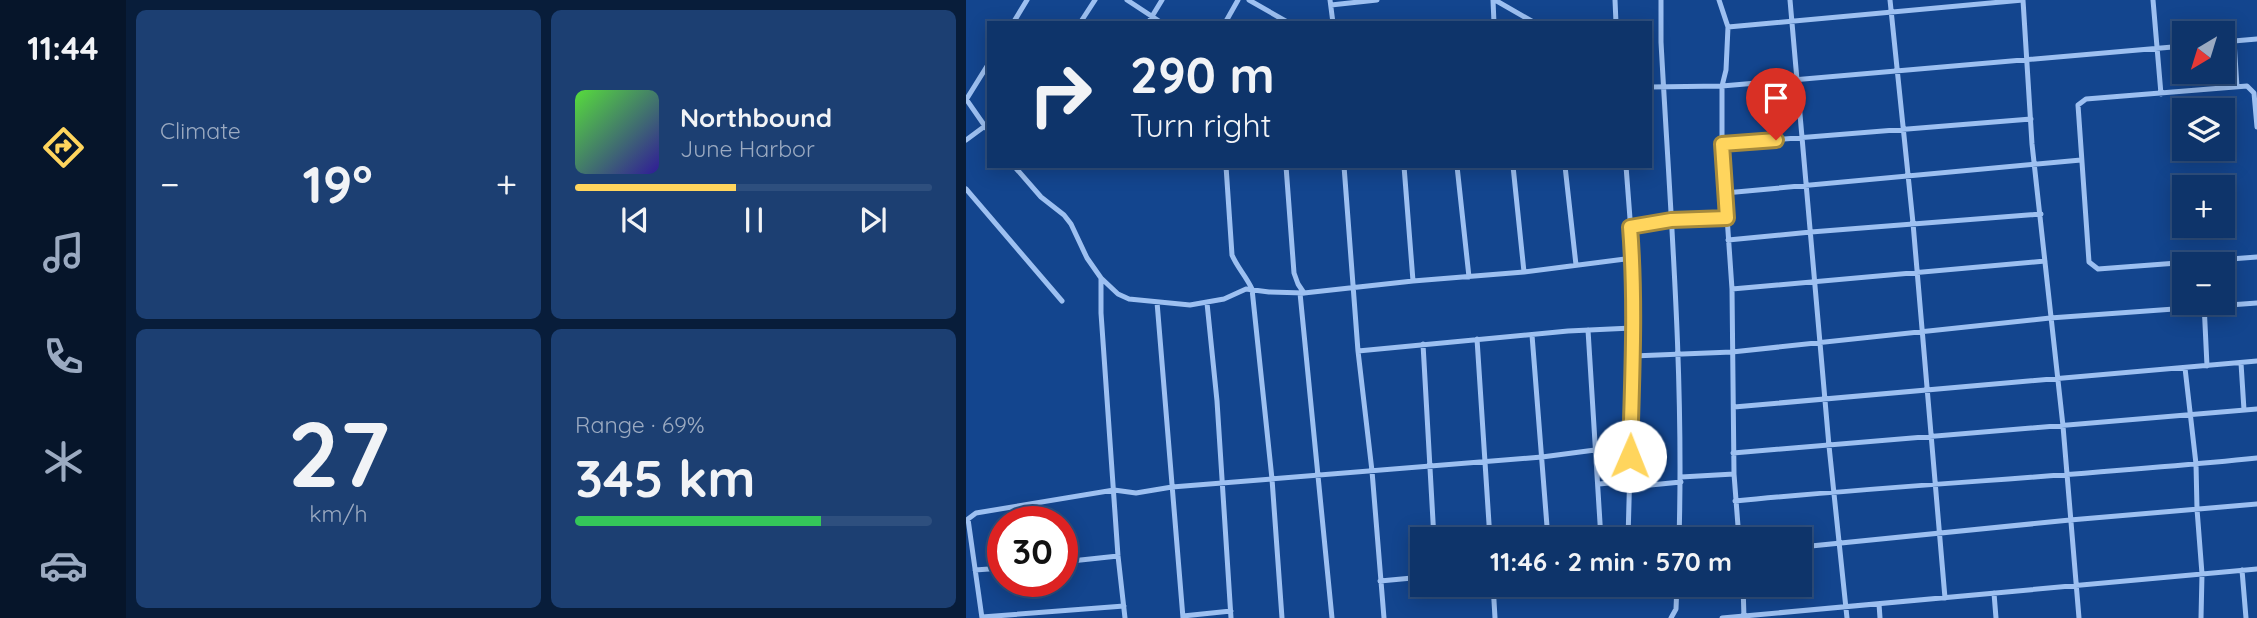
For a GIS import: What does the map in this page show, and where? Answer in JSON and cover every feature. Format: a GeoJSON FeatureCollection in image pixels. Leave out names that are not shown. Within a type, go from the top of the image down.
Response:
{"type":"FeatureCollection","features":[{"type":"Feature","properties":{"kind":"street"},"geometry":{"type":"LineString","coordinates":[[1014,21],[1027,0]]}},
{"type":"Feature","properties":{"kind":"street"},"geometry":{"type":"LineString","coordinates":[[1081,21],[1096,0]]}},
{"type":"Feature","properties":{"kind":"street"},"geometry":{"type":"LineString","coordinates":[[1127,0],[1159,21]]}},
{"type":"Feature","properties":{"kind":"street"},"geometry":{"type":"LineString","coordinates":[[1149,21],[1162,0]]}},
{"type":"Feature","properties":{"kind":"street"},"geometry":{"type":"LineString","coordinates":[[1226,21],[1238,0]]}},
{"type":"Feature","properties":{"kind":"street"},"geometry":{"type":"LineString","coordinates":[[1249,0],[1286,21]]}},
{"type":"Feature","properties":{"kind":"street"},"geometry":{"type":"LineString","coordinates":[[1333,21],[1330,3],[1377,0]]}},
{"type":"Feature","properties":{"kind":"street"},"geometry":{"type":"LineString","coordinates":[[1494,21],[1494,0],[1531,21]]}},
{"type":"Feature","properties":{"kind":"street"},"geometry":{"type":"LineString","coordinates":[[1615,0],[1616,21]]}},
{"type":"Feature","properties":{"kind":"street"},"geometry":{"type":"LineString","coordinates":[[1661,0],[1678,354],[1679,527]]}},
{"type":"Feature","properties":{"kind":"street"},"geometry":{"type":"LineString","coordinates":[[1719,0],[1728,27],[1726,70],[1722,86],[1722,144],[1732,289],[1733,453],[1738,527]]}},
{"type":"Feature","properties":{"kind":"street"},"geometry":{"type":"LineString","coordinates":[[1790,0],[1829,446],[1847,618]]}},
{"type":"Feature","properties":{"kind":"street"},"geometry":{"type":"LineString","coordinates":[[1890,0],[1913,223],[1945,598]]}},
{"type":"Feature","properties":{"kind":"street"},"geometry":{"type":"LineString","coordinates":[[1728,27],[2023,0],[2035,166],[2063,426],[2080,618]]}},
{"type":"Feature","properties":{"kind":"street"},"geometry":{"type":"LineString","coordinates":[[2153,0],[2161,94]]}},
{"type":"Feature","properties":{"kind":"street"},"geometry":{"type":"LineString","coordinates":[[2235,41],[2257,39]]}},
{"type":"Feature","properties":{"kind":"street"},"geometry":{"type":"LineString","coordinates":[[1652,87],[1722,86],[2172,47]]}},
{"type":"Feature","properties":{"kind":"street"},"geometry":{"type":"LineString","coordinates":[[2235,57],[2237,88]]}},
{"type":"Feature","properties":{"kind":"street"},"geometry":{"type":"LineString","coordinates":[[966,140],[987,129],[966,99],[987,66]]}},
{"type":"Feature","properties":{"kind":"street"},"geometry":{"type":"LineString","coordinates":[[2172,265],[2098,269],[2089,262],[2078,105],[2086,99],[2247,86],[2254,93],[2257,127]]}},
{"type":"Feature","properties":{"kind":"street"},"geometry":{"type":"LineString","coordinates":[[1722,144],[2031,119]]}},
{"type":"Feature","properties":{"kind":"street"},"geometry":{"type":"LineString","coordinates":[[1725,193],[2081,160]]}},
{"type":"Feature","properties":{"kind":"street"},"geometry":{"type":"LineString","coordinates":[[1016,168],[1041,197],[1068,219],[1087,258],[1101,278],[1125,298],[1184,305],[1227,298],[1244,289],[1302,293],[1524,272],[1633,258]]}},
{"type":"Feature","properties":{"kind":"street"},"geometry":{"type":"LineString","coordinates":[[1226,168],[1232,255],[1252,289],[1272,479],[1282,618]]}},
{"type":"Feature","properties":{"kind":"street"},"geometry":{"type":"LineString","coordinates":[[1286,168],[1294,273],[1302,293],[1332,618]]}},
{"type":"Feature","properties":{"kind":"street"},"geometry":{"type":"LineString","coordinates":[[1344,168],[1358,351],[1372,471],[1384,618]]}},
{"type":"Feature","properties":{"kind":"street"},"geometry":{"type":"LineString","coordinates":[[1404,168],[1413,281]]}},
{"type":"Feature","properties":{"kind":"street"},"geometry":{"type":"LineString","coordinates":[[1457,168],[1469,277]]}},
{"type":"Feature","properties":{"kind":"street"},"geometry":{"type":"LineString","coordinates":[[1513,168],[1524,272]]}},
{"type":"Feature","properties":{"kind":"street"},"geometry":{"type":"LineString","coordinates":[[1565,168],[1576,265]]}},
{"type":"Feature","properties":{"kind":"street"},"geometry":{"type":"LineString","coordinates":[[1626,168],[1633,258],[1628,527]]}},
{"type":"Feature","properties":{"kind":"street"},"geometry":{"type":"LineString","coordinates":[[966,189],[1062,301]]}},
{"type":"Feature","properties":{"kind":"street"},"geometry":{"type":"LineString","coordinates":[[1728,240],[1913,223],[2040,215]]}},
{"type":"Feature","properties":{"kind":"street"},"geometry":{"type":"LineString","coordinates":[[1630,227],[1671,220],[1727,218]]}},
{"type":"Feature","properties":{"kind":"street"},"geometry":{"type":"LineString","coordinates":[[2235,259],[2257,257]]}},
{"type":"Feature","properties":{"kind":"street"},"geometry":{"type":"LineString","coordinates":[[1732,289],[2045,261]]}},
{"type":"Feature","properties":{"kind":"street"},"geometry":{"type":"LineString","coordinates":[[1101,278],[1101,313],[1118,556],[1125,618]]}},
{"type":"Feature","properties":{"kind":"street"},"geometry":{"type":"LineString","coordinates":[[1157,302],[1183,617],[1231,615],[1217,401],[1207,303]]}},
{"type":"Feature","properties":{"kind":"street"},"geometry":{"type":"LineString","coordinates":[[2235,304],[2257,303]]}},
{"type":"Feature","properties":{"kind":"street"},"geometry":{"type":"LineString","coordinates":[[1633,356],[1731,352],[2172,308]]}},
{"type":"Feature","properties":{"kind":"street"},"geometry":{"type":"LineString","coordinates":[[2204,315],[2207,366]]}},
{"type":"Feature","properties":{"kind":"street"},"geometry":{"type":"LineString","coordinates":[[1358,351],[1532,334],[1632,328]]}},
{"type":"Feature","properties":{"kind":"street"},"geometry":{"type":"LineString","coordinates":[[1588,330],[1601,527]]}},
{"type":"Feature","properties":{"kind":"street"},"geometry":{"type":"LineString","coordinates":[[1532,334],[1547,527]]}},
{"type":"Feature","properties":{"kind":"street"},"geometry":{"type":"LineString","coordinates":[[1477,339],[1489,527]]}},
{"type":"Feature","properties":{"kind":"street"},"geometry":{"type":"LineString","coordinates":[[1423,345],[1433,527]]}},
{"type":"Feature","properties":{"kind":"street"},"geometry":{"type":"LineString","coordinates":[[1734,407],[2257,361]]}},
{"type":"Feature","properties":{"kind":"street"},"geometry":{"type":"LineString","coordinates":[[2241,363],[2244,410]]}},
{"type":"Feature","properties":{"kind":"street"},"geometry":{"type":"LineString","coordinates":[[2185,368],[2196,464],[2202,574],[2201,618]]}},
{"type":"Feature","properties":{"kind":"street"},"geometry":{"type":"LineString","coordinates":[[1733,453],[2257,409]]}},
{"type":"Feature","properties":{"kind":"street"},"geometry":{"type":"LineString","coordinates":[[1125,606],[982,617],[967,519],[976,513],[1114,490],[1136,494],[1221,482],[1542,457],[1595,450]]}},
{"type":"Feature","properties":{"kind":"street"},"geometry":{"type":"LineString","coordinates":[[1735,501],[1835,491],[2067,476],[2257,458]]}},
{"type":"Feature","properties":{"kind":"street"},"geometry":{"type":"LineString","coordinates":[[1599,484],[1630,484],[1734,474]]}},
{"type":"Feature","properties":{"kind":"street"},"geometry":{"type":"LineString","coordinates":[[1812,546],[2257,504]]}},
{"type":"Feature","properties":{"kind":"street"},"geometry":{"type":"LineString","coordinates":[[1078,560],[1118,556]]}},
{"type":"Feature","properties":{"kind":"street"},"geometry":{"type":"LineString","coordinates":[[975,570],[987,569]]}},
{"type":"Feature","properties":{"kind":"street"},"geometry":{"type":"LineString","coordinates":[[1722,618],[2257,569]]}},
{"type":"Feature","properties":{"kind":"street"},"geometry":{"type":"LineString","coordinates":[[2242,570],[2246,618]]}},
{"type":"Feature","properties":{"kind":"street"},"geometry":{"type":"LineString","coordinates":[[1380,581],[1410,578]]}},
{"type":"Feature","properties":{"kind":"street"},"geometry":{"type":"LineString","coordinates":[[1994,593],[1996,618]]}},
{"type":"Feature","properties":{"kind":"street"},"geometry":{"type":"LineString","coordinates":[[1494,597],[1495,618]]}},
{"type":"Feature","properties":{"kind":"street"},"geometry":{"type":"LineString","coordinates":[[1671,618],[1676,610],[1676,597]]}},
{"type":"Feature","properties":{"kind":"street"},"geometry":{"type":"LineString","coordinates":[[1743,597],[1744,617]]}},
{"type":"Feature","properties":{"kind":"street"},"geometry":{"type":"LineString","coordinates":[[1879,604],[1880,618]]}},
{"type":"Feature","properties":{"kind":"route"},"geometry":{"type":"LineString","coordinates":[[1630,456],[1633,356],[1633,258],[1630,227],[1671,220],[1727,218],[1722,144],[1776,140]]}}]}
